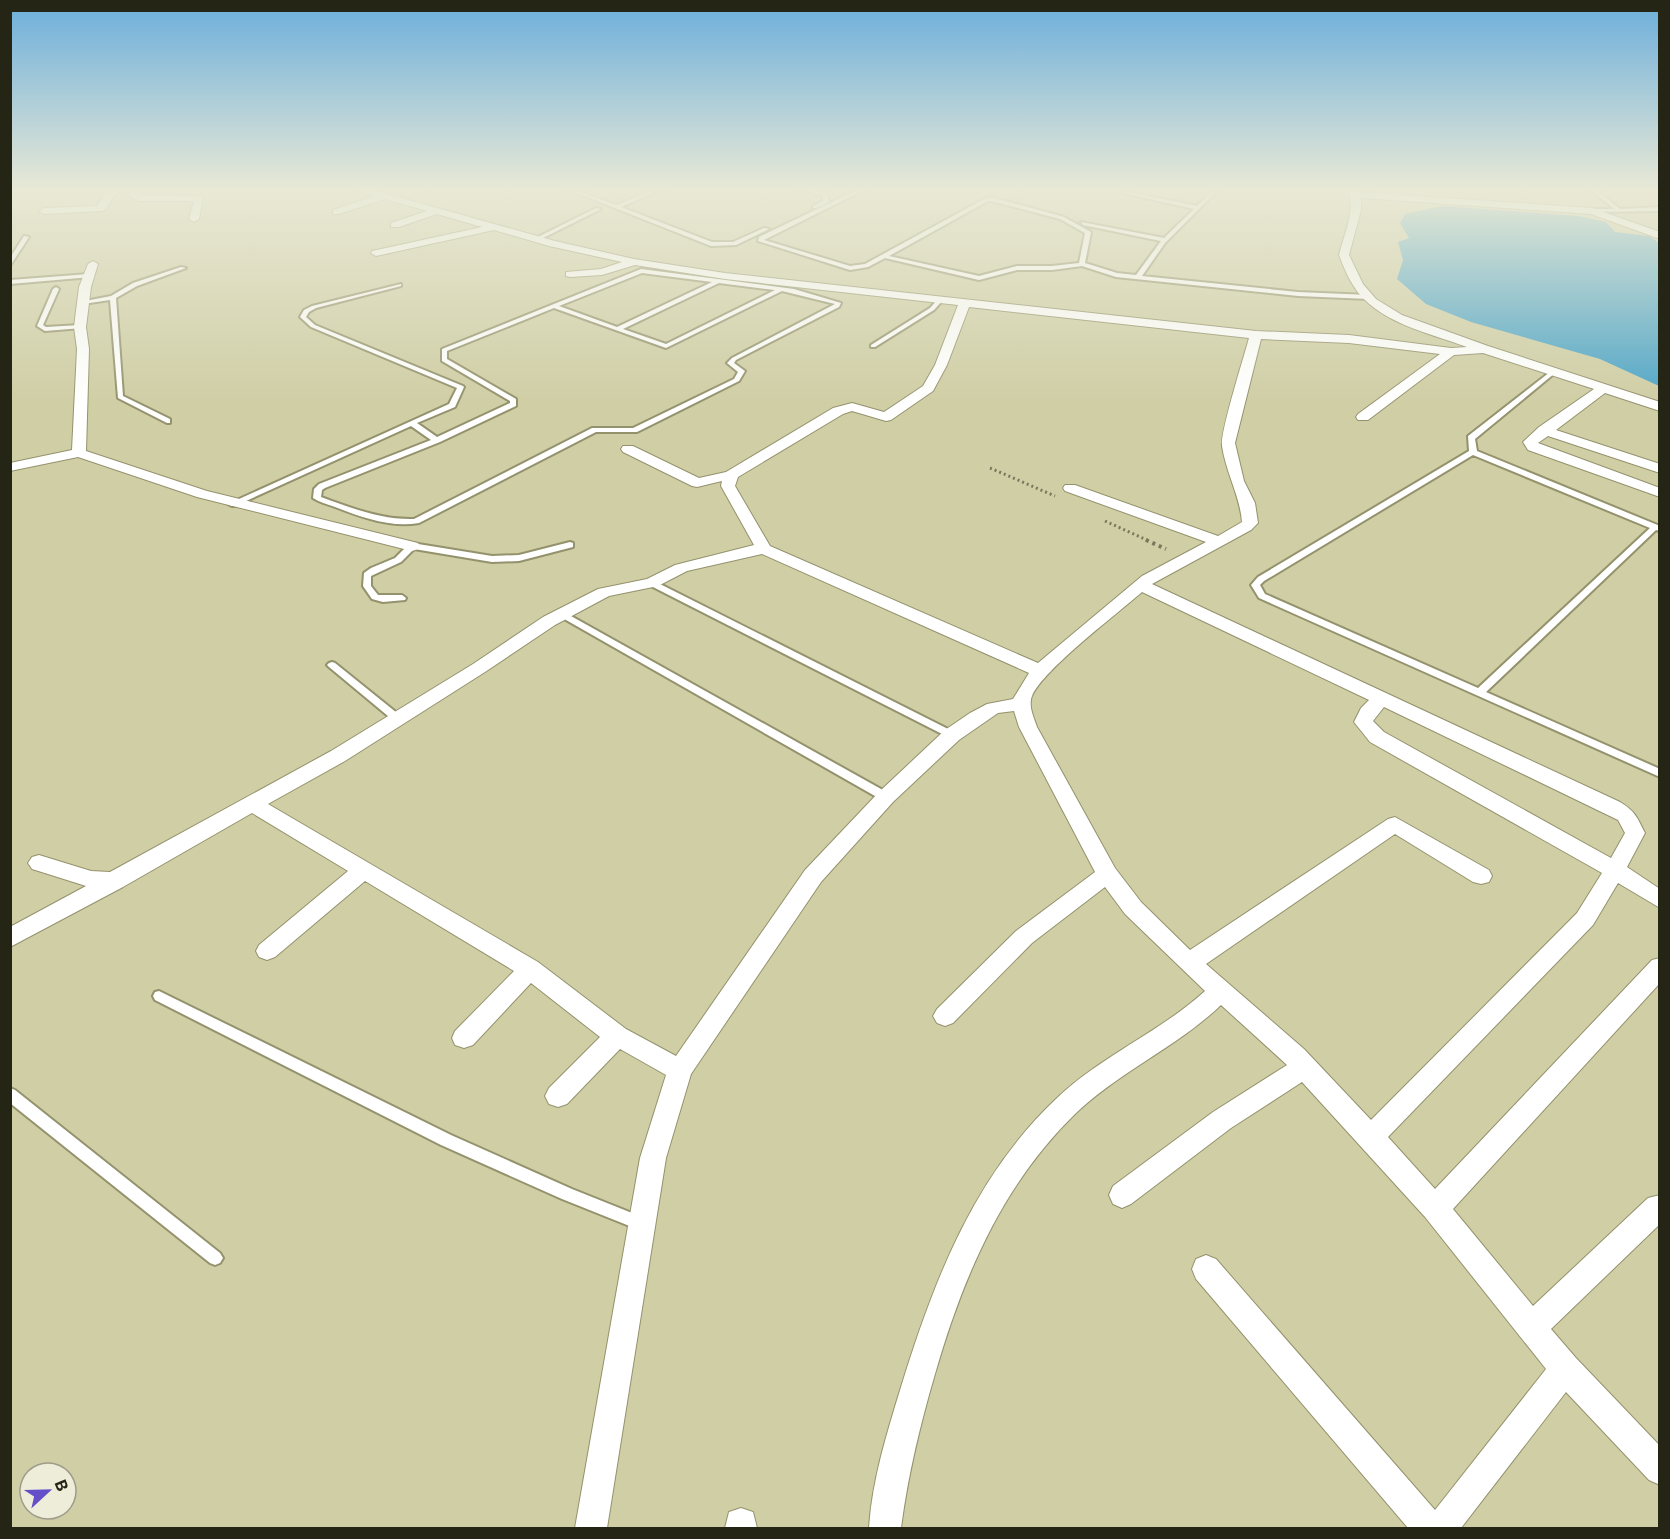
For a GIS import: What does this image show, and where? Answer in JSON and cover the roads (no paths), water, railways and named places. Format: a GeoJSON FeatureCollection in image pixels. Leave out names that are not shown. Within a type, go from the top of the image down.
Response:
{"type":"FeatureCollection","features":[{"type":"Feature","properties":{"kind":"street"},"geometry":{"type":"LineString","coordinates":[[625,260],[725,276],[1256,336],[1349,339],[1451,352],[1484,350]]}},
{"type":"Feature","properties":{"kind":"street"},"geometry":{"type":"LineString","coordinates":[[1346,260],[1358,285],[1369,297],[1398,317],[1484,350],[1659,407]]}},
{"type":"Feature","properties":{"kind":"street"},"geometry":{"type":"LineString","coordinates":[[570,274],[602,272],[634,262]]}},
{"type":"Feature","properties":{"kind":"street"},"geometry":{"type":"LineString","coordinates":[[79,453],[83,349],[80,327],[91,270]]}},
{"type":"Feature","properties":{"kind":"street"},"geometry":{"type":"LineString","coordinates":[[628,449],[697,483],[731,475],[838,411],[852,406],[886,417],[928,388],[962,317],[964,303]]}},
{"type":"Feature","properties":{"kind":"street"},"geometry":{"type":"LineString","coordinates":[[1256,336],[1228,443],[1237,482],[1248,503],[1250,523],[1160,571],[1140,585],[1040,671],[1023,695],[1021,704],[1028,728],[1107,874],[1133,908],[1305,1067],[1371,1137],[1436,1208],[1565,1370],[1659,1469]]}},
{"type":"Feature","properties":{"kind":"street"},"geometry":{"type":"LineString","coordinates":[[1363,417],[1451,352]]}},
{"type":"Feature","properties":{"kind":"street"},"geometry":{"type":"LineString","coordinates":[[1603,389],[1530,442],[1533,447],[1659,493]]}},
{"type":"Feature","properties":{"kind":"street"},"geometry":{"type":"LineString","coordinates":[[1544,430],[1659,469]]}},
{"type":"Feature","properties":{"kind":"street"},"geometry":{"type":"LineString","coordinates":[[10,467],[79,453],[139,476],[232,504],[412,546]]}},
{"type":"Feature","properties":{"kind":"street"},"geometry":{"type":"LineString","coordinates":[[731,475],[728,486],[764,549]]}},
{"type":"Feature","properties":{"kind":"street"},"geometry":{"type":"LineString","coordinates":[[1070,488],[1219,541]]}},
{"type":"Feature","properties":{"kind":"street"},"geometry":{"type":"LineString","coordinates":[[10,938],[338,756],[562,614],[604,592],[652,583],[681,568],[751,550],[764,549],[1040,671]]}},
{"type":"Feature","properties":{"kind":"street"},"geometry":{"type":"LineString","coordinates":[[1140,585],[1568,784],[1626,815],[1635,833],[1585,919],[1371,1137]]}},
{"type":"Feature","properties":{"kind":"street"},"geometry":{"type":"LineString","coordinates":[[1382,698],[1362,722],[1377,737],[1615,870],[1659,900]]}},
{"type":"Feature","properties":{"kind":"street"},"geometry":{"type":"LineString","coordinates":[[591,1528],[653,1158],[680,1070],[813,876],[886,796],[952,735],[977,717],[994,708],[1021,704]]}},
{"type":"Feature","properties":{"kind":"street"},"geometry":{"type":"LineString","coordinates":[[253,804],[530,969],[617,1036],[680,1070]]}},
{"type":"Feature","properties":{"kind":"street"},"geometry":{"type":"LineString","coordinates":[[1190,963],[1395,824],[1481,876]]}},
{"type":"Feature","properties":{"kind":"street"},"geometry":{"type":"LineString","coordinates":[[39,863],[91,879],[115,881]]}},
{"type":"Feature","properties":{"kind":"street"},"geometry":{"type":"LineString","coordinates":[[267,951],[364,870]]}},
{"type":"Feature","properties":{"kind":"street"},"geometry":{"type":"LineString","coordinates":[[945,1016],[1024,936],[1107,874]]}},
{"type":"Feature","properties":{"kind":"street"},"geometry":{"type":"LineString","coordinates":[[1436,1208],[1659,967]]}},
{"type":"Feature","properties":{"kind":"street"},"geometry":{"type":"LineString","coordinates":[[464,1038],[530,969]]}},
{"type":"Feature","properties":{"kind":"street"},"geometry":{"type":"LineString","coordinates":[[885,1528],[887,1504],[902,1434],[932,1331],[952,1275],[993,1193],[1016,1160],[1066,1106],[1202,1008],[1220,990]]}},
{"type":"Feature","properties":{"kind":"street"},"geometry":{"type":"LineString","coordinates":[[558,1096],[617,1036]]}},
{"type":"Feature","properties":{"kind":"street"},"geometry":{"type":"LineString","coordinates":[[1122,1195],[1222,1120],[1305,1067]]}},
{"type":"Feature","properties":{"kind":"street"},"geometry":{"type":"LineString","coordinates":[[1531,1328],[1658,1207]]}},
{"type":"Feature","properties":{"kind":"street"},"geometry":{"type":"LineString","coordinates":[[1206,1269],[1429,1528]]}},
{"type":"Feature","properties":{"kind":"street"},"geometry":{"type":"LineString","coordinates":[[1441,1528],[1565,1370]]}},
{"type":"Feature","properties":{"kind":"lane"},"geometry":{"type":"LineString","coordinates":[[823,260],[850,268],[866,266],[877,260]]}},
{"type":"Feature","properties":{"kind":"lane"},"geometry":{"type":"LineString","coordinates":[[900,260],[979,278],[1017,268],[1052,268],[1082,264],[1116,275],[1298,294],[1369,297]]}},
{"type":"Feature","properties":{"kind":"lane"},"geometry":{"type":"LineString","coordinates":[[1082,264],[1083,260]]}},
{"type":"Feature","properties":{"kind":"lane"},"geometry":{"type":"LineString","coordinates":[[1138,277],[1151,260]]}},
{"type":"Feature","properties":{"kind":"lane"},"geometry":{"type":"LineString","coordinates":[[83,302],[113,298],[116,294],[136,285],[183,268]]}},
{"type":"Feature","properties":{"kind":"lane"},"geometry":{"type":"LineString","coordinates":[[10,282],[91,270]]}},
{"type":"Feature","properties":{"kind":"lane"},"geometry":{"type":"LineString","coordinates":[[641,271],[717,282],[794,291],[838,303],[837,306],[734,358],[729,363],[742,371],[737,380],[634,430],[595,430],[416,521],[400,523],[384,520],[317,498],[318,489],[322,486],[437,440],[513,404],[514,400],[444,360],[444,350],[641,271]]}},
{"type":"Feature","properties":{"kind":"lane"},"geometry":{"type":"LineString","coordinates":[[617,329],[717,282]]}},
{"type":"Feature","properties":{"kind":"lane"},"geometry":{"type":"LineString","coordinates":[[232,504],[452,405],[461,387],[313,326],[303,317],[306,311],[314,307],[399,285]]}},
{"type":"Feature","properties":{"kind":"lane"},"geometry":{"type":"LineString","coordinates":[[56,289],[40,326],[45,329],[80,327]]}},
{"type":"Feature","properties":{"kind":"lane"},"geometry":{"type":"LineString","coordinates":[[553,306],[666,346],[780,290]]}},
{"type":"Feature","properties":{"kind":"lane"},"geometry":{"type":"LineString","coordinates":[[113,298],[120,397],[167,421]]}},
{"type":"Feature","properties":{"kind":"lane"},"geometry":{"type":"LineString","coordinates":[[873,346],[932,309],[940,300]]}},
{"type":"Feature","properties":{"kind":"lane"},"geometry":{"type":"LineString","coordinates":[[1473,452],[1471,438],[1552,373]]}},
{"type":"Feature","properties":{"kind":"lane"},"geometry":{"type":"LineString","coordinates":[[412,423],[437,440]]}},
{"type":"Feature","properties":{"kind":"lane"},"geometry":{"type":"LineString","coordinates":[[1473,452],[1658,528],[1479,693]]}},
{"type":"Feature","properties":{"kind":"lane"},"geometry":{"type":"LineString","coordinates":[[1473,452],[1261,579],[1255,585],[1262,596],[1659,773]]}},
{"type":"Feature","properties":{"kind":"lane"},"geometry":{"type":"LineString","coordinates":[[402,598],[375,597],[367,586],[367,575],[398,560],[412,546],[492,559],[519,558],[570,545]]}},
{"type":"Feature","properties":{"kind":"lane"},"geometry":{"type":"LineString","coordinates":[[652,583],[952,735]]}},
{"type":"Feature","properties":{"kind":"lane"},"geometry":{"type":"LineString","coordinates":[[562,614],[886,796]]}},
{"type":"Feature","properties":{"kind":"lane"},"geometry":{"type":"LineString","coordinates":[[332,665],[398,719]]}},
{"type":"Feature","properties":{"kind":"lane"},"geometry":{"type":"LineString","coordinates":[[159,996],[446,1140],[642,1224]]}},
{"type":"Feature","properties":{"kind":"lane"},"geometry":{"type":"LineString","coordinates":[[10,1094],[215,1258]]}},
{"type":"Feature","properties":{"kind":"water"},"geometry":{"type":"Polygon","coordinates":[[[1403,260],[1659,260],[1659,386],[1600,359],[1471,322],[1426,304],[1397,279],[1403,260]]]}}]}
